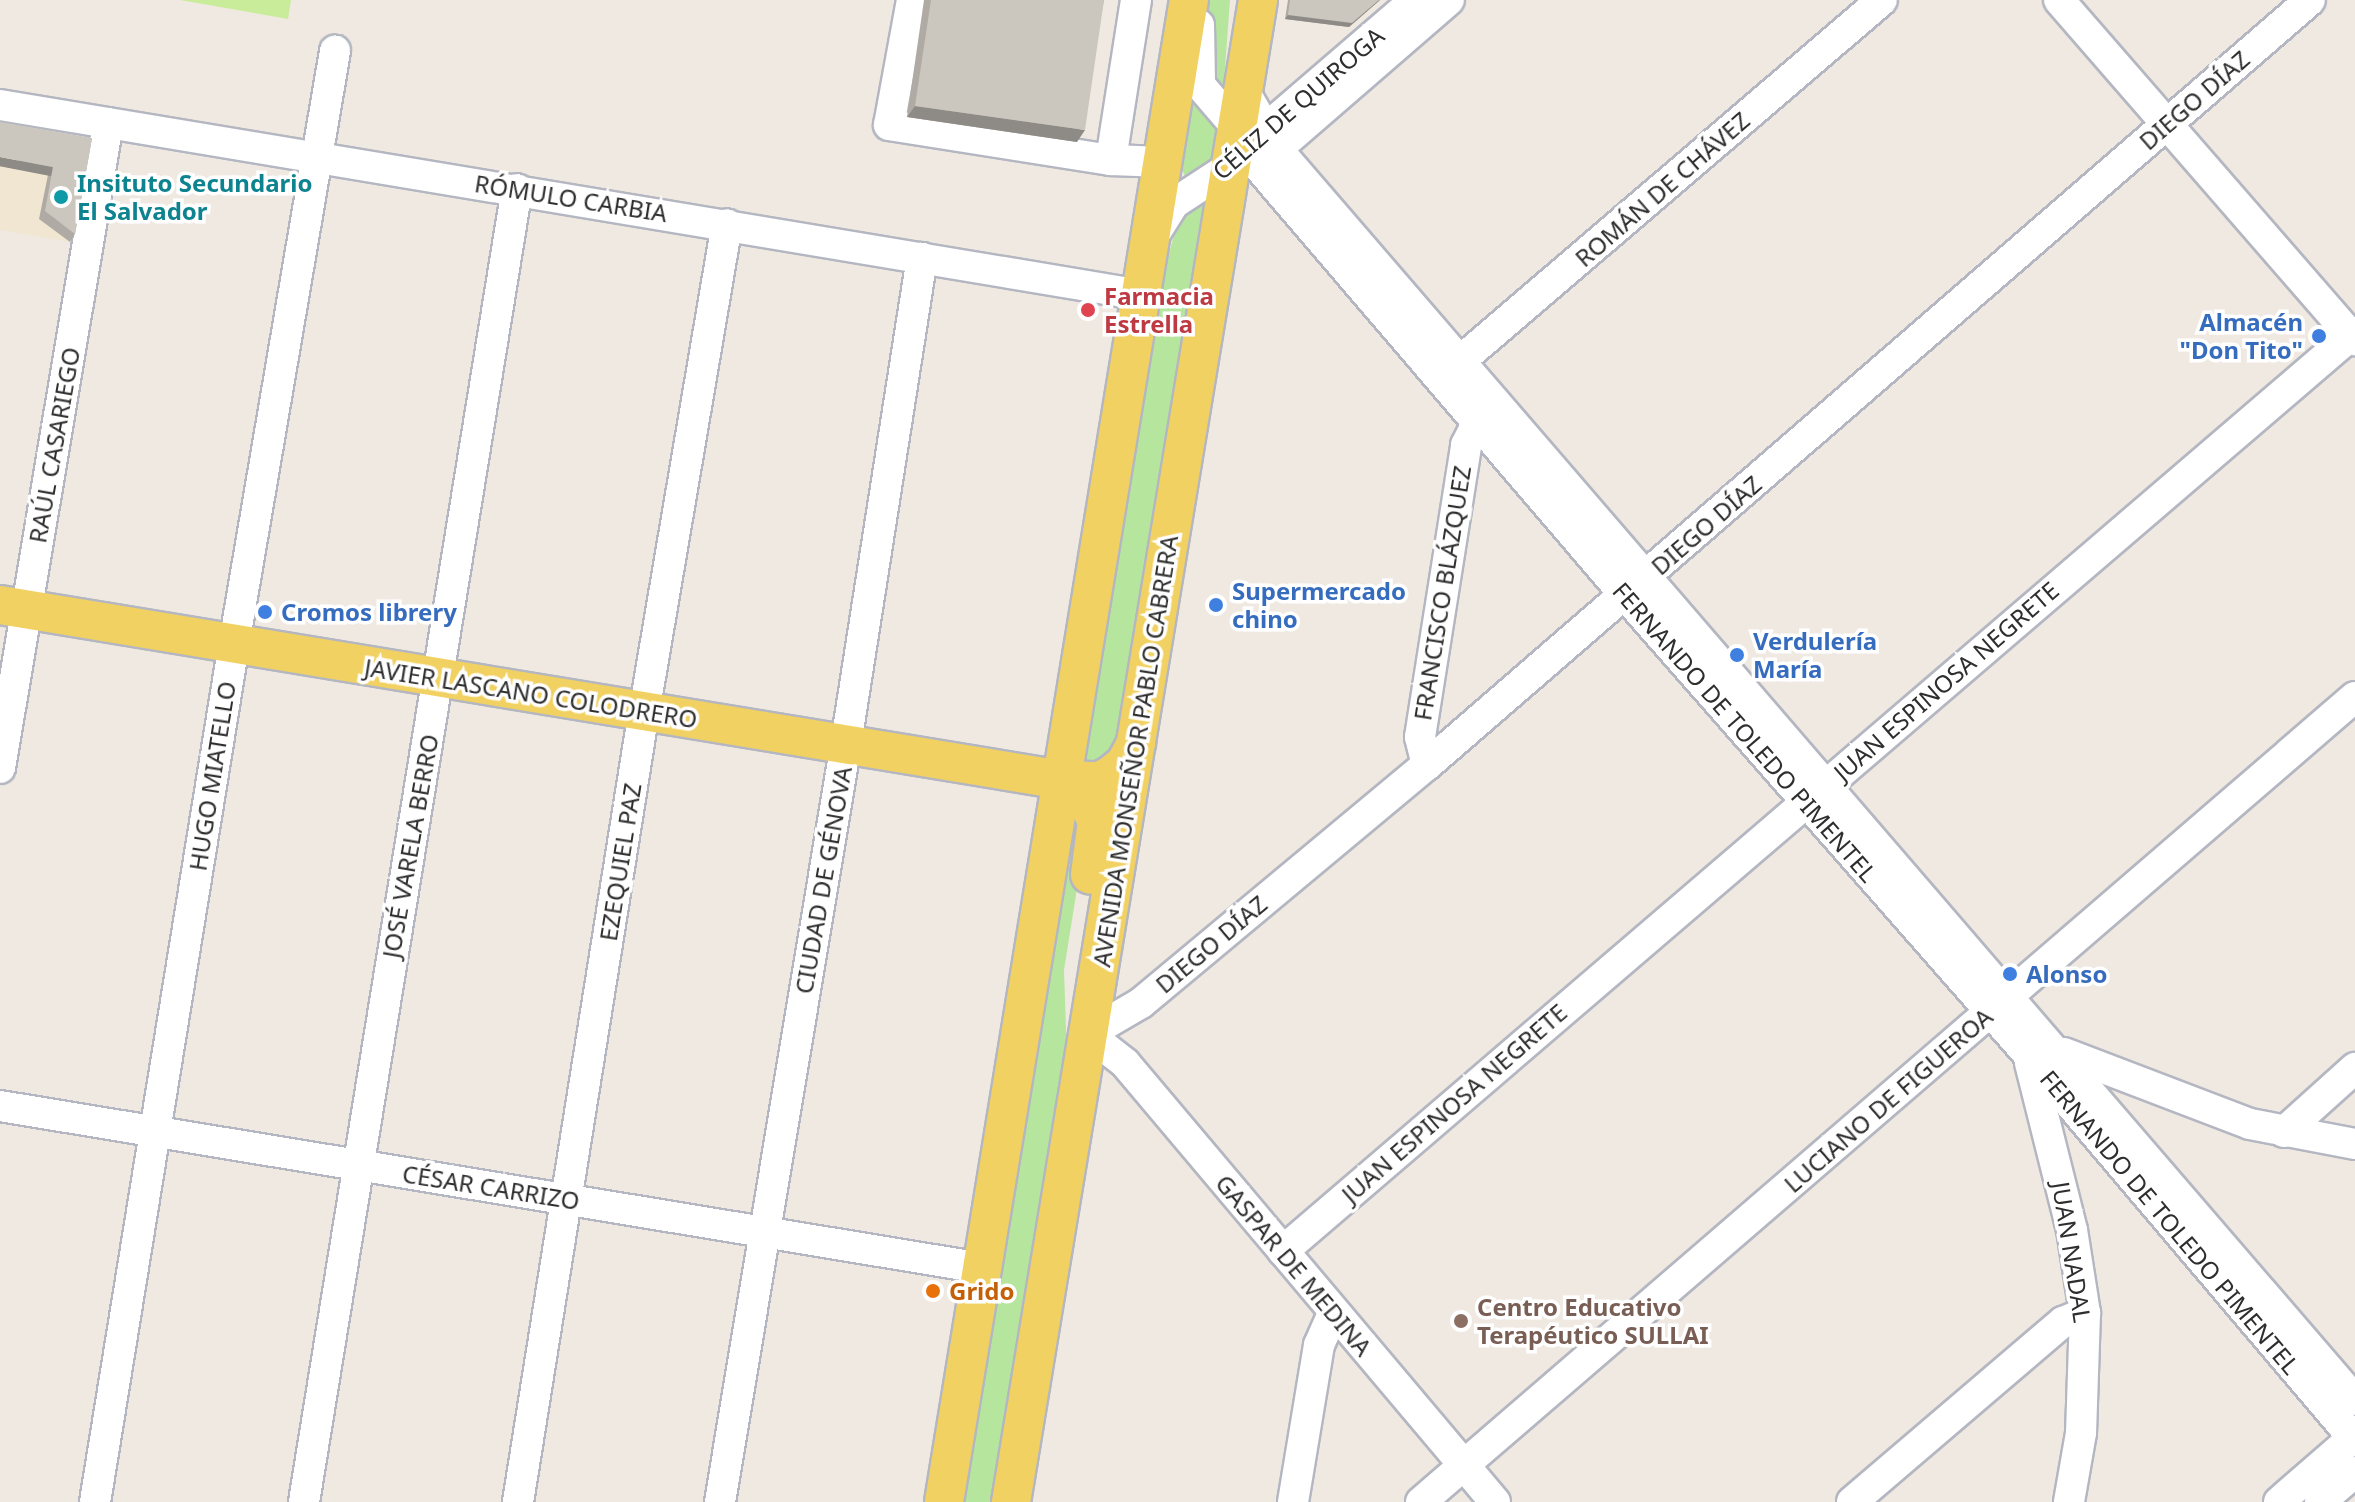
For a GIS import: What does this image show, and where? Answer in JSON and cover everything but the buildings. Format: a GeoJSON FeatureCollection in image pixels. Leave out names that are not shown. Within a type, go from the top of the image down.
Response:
{"type":"FeatureCollection","features":[{"type":"Feature","properties":{"kind":"main road"},"geometry":{"type":"LineString","coordinates":[[944,1502],[1190,0]]}},
{"type":"Feature","properties":{"kind":"main road","name":"AVENIDA MONSEÑOR PABLO CABRERA"},"geometry":{"type":"LineString","coordinates":[[1011,1502],[1224,213],[1253,148],[1243,89],[1258,0]]}},
{"type":"Feature","properties":{"kind":"main road","name":"JAVIER LASCANO COLODRERO"},"geometry":{"type":"LineString","coordinates":[[13,607],[1062,780],[1100,781],[1125,764],[1136,743]]}},
{"type":"Feature","properties":{"kind":"main road"},"geometry":{"type":"LineString","coordinates":[[1062,780],[1087,802],[1097,821],[1075,969],[1088,1034]]}},
{"type":"Feature","properties":{"kind":"street"},"geometry":{"type":"LineString","coordinates":[[912,0],[889,125],[1111,160],[1163,162]]}},
{"type":"Feature","properties":{"kind":"street"},"geometry":{"type":"LineString","coordinates":[[1111,160],[1136,0]]}},
{"type":"Feature","properties":{"kind":"street","name":"FERNANDO DE TOLEDO PIMENTEL"},"geometry":{"type":"LineString","coordinates":[[1190,0],[1200,28],[1200,85],[2000,1004],[2057,1051],[2355,1400]]}},
{"type":"Feature","properties":{"kind":"street","name":"CÉLIZ DE QUIROGA"},"geometry":{"type":"LineString","coordinates":[[1253,148],[1415,0]]}},
{"type":"Feature","properties":{"kind":"street","name":"CÉLIZ DE QUIROGA"},"geometry":{"type":"LineString","coordinates":[[1151,241],[1173,204],[1253,148],[1449,0]]}},
{"type":"Feature","properties":{"kind":"street","name":"ROMÁN DE CHÁVEZ"},"geometry":{"type":"LineString","coordinates":[[1451,370],[1882,0]]}},
{"type":"Feature","properties":{"kind":"street"},"geometry":{"type":"LineString","coordinates":[[2059,0],[2354,336]]}},
{"type":"Feature","properties":{"kind":"street","name":"DIEGO DÍAZ"},"geometry":{"type":"LineString","coordinates":[[1088,1034],[1141,1003],[1427,765],[2310,0]]}},
{"type":"Feature","properties":{"kind":"street","name":"HUGO MIATELLO"},"geometry":{"type":"LineString","coordinates":[[95,1502],[234,644],[335,51]]}},
{"type":"Feature","properties":{"kind":"street","name":"RÓMULO CARBIA"},"geometry":{"type":"LineString","coordinates":[[0,105],[1141,295]]}},
{"type":"Feature","properties":{"kind":"street","name":"RAÚL CASARIEGO"},"geometry":{"type":"LineString","coordinates":[[0,768],[13,607],[108,123]]}},
{"type":"Feature","properties":{"kind":"street","name":"JOSÉ VARELA BERRO"},"geometry":{"type":"LineString","coordinates":[[304,1502],[356,1165],[517,189]]}},
{"type":"Feature","properties":{"kind":"street","name":"EZEQUIEL PAZ"},"geometry":{"type":"LineString","coordinates":[[518,1502],[644,712],[727,224]]}},
{"type":"Feature","properties":{"kind":"street","name":"CIUDAD DE GÉNOVA"},"geometry":{"type":"LineString","coordinates":[[720,1502],[846,743],[922,258]]}},
{"type":"Feature","properties":{"kind":"street","name":"JUAN ESPINOSA NEGRETE"},"geometry":{"type":"LineString","coordinates":[[1283,1251],[1816,792],[2354,336]]}},
{"type":"Feature","properties":{"kind":"street","name":"FERNANDO DE TOLEDO PIMENTEL"},"geometry":{"type":"LineString","coordinates":[[1451,370],[1477,423],[1636,586]]}},
{"type":"Feature","properties":{"kind":"street","name":"FRANCISCO BLÁZQUEZ"},"geometry":{"type":"LineString","coordinates":[[1427,765],[1420,737],[1466,445],[1477,423]]}},
{"type":"Feature","properties":{"kind":"street","name":"LUCIANO DE FIGUEROA"},"geometry":{"type":"LineString","coordinates":[[1421,1502],[2355,697]]}},
{"type":"Feature","properties":{"kind":"street","name":"FERNANDO DE TOLEDO PIMENTEL"},"geometry":{"type":"LineString","coordinates":[[2000,1004],[2027,1053],[2354,1438]]}},
{"type":"Feature","properties":{"kind":"street","name":"GASPAR DE MEDINA"},"geometry":{"type":"LineString","coordinates":[[1088,1034],[1125,1063],[1333,1314],[1495,1502]]}},
{"type":"Feature","properties":{"kind":"street"},"geometry":{"type":"LineString","coordinates":[[2057,1051],[2210,1111],[2284,1132],[2355,1144]]}},
{"type":"Feature","properties":{"kind":"street","name":"JUAN NADAL"},"geometry":{"type":"LineString","coordinates":[[2027,1053],[2072,1230],[2085,1313],[2081,1433],[2069,1502]]}},
{"type":"Feature","properties":{"kind":"street"},"geometry":{"type":"LineString","coordinates":[[2284,1132],[2355,1068]]}},
{"type":"Feature","properties":{"kind":"street","name":"CÉSAR CARRIZO"},"geometry":{"type":"LineString","coordinates":[[0,1106],[982,1268]]}},
{"type":"Feature","properties":{"kind":"street"},"geometry":{"type":"LineString","coordinates":[[1852,1502],[2063,1322],[2085,1313]]}},
{"type":"Feature","properties":{"kind":"street"},"geometry":{"type":"LineString","coordinates":[[1293,1502],[1319,1345],[1333,1314]]}},
{"type":"Feature","properties":{"kind":"street"},"geometry":{"type":"LineString","coordinates":[[2279,1502],[2354,1438]]}},
{"type":"Feature","properties":{"kind":"street"},"geometry":{"type":"LineString","coordinates":[[2320,1502],[2355,1472]]}},
{"type":"Feature","properties":{"kind":"shaded area","name":"Insituto Secundario El Salvador"},"geometry":{"type":"Polygon","coordinates":[[[0,131],[87,146],[70,242],[0,230],[0,131]]]}},
{"type":"Feature","properties":{"kind":"green space"},"geometry":{"type":"Polygon","coordinates":[[[180,0],[291,0],[288,19],[180,0]]]}},
{"type":"Feature","properties":{"kind":"green space"},"geometry":{"type":"Polygon","coordinates":[[[1206,0],[1230,0],[1223,95],[1212,86],[1206,0]]]}},
{"type":"Feature","properties":{"kind":"green space"},"geometry":{"type":"Polygon","coordinates":[[[1191,105],[1197,105],[1218,124],[1214,160],[1185,176],[1181,168],[1191,105]]]}},
{"type":"Feature","properties":{"kind":"green space"},"geometry":{"type":"Polygon","coordinates":[[[1208,201],[1121,735],[1109,756],[1096,768],[1075,759],[1164,273],[1178,219],[1208,201]]]}},
{"type":"Feature","properties":{"kind":"green space"},"geometry":{"type":"Polygon","coordinates":[[[1073,823],[1084,845],[1064,970],[1067,1059],[996,1502],[959,1502],[1073,823]]]}},
{"type":"Feature","properties":{"kind":"place","name":"Insituto Secundario El Salvador"},"geometry":{"type":"Point","coordinates":[61,197]}},
{"type":"Feature","properties":{"kind":"place","name":"Farmacia Estrella"},"geometry":{"type":"Point","coordinates":[1088,310]}},
{"type":"Feature","properties":{"kind":"place","name":"Almacén \"Don Tito\""},"geometry":{"type":"Point","coordinates":[2319,336]}},
{"type":"Feature","properties":{"kind":"place","name":"Supermercado chino"},"geometry":{"type":"Point","coordinates":[1216,605]}},
{"type":"Feature","properties":{"kind":"place","name":"Cromos librery"},"geometry":{"type":"Point","coordinates":[265,612]}},
{"type":"Feature","properties":{"kind":"place","name":"Verdulería María"},"geometry":{"type":"Point","coordinates":[1737,655]}},
{"type":"Feature","properties":{"kind":"place","name":"Alonso"},"geometry":{"type":"Point","coordinates":[2010,974]}},
{"type":"Feature","properties":{"kind":"place","name":"Grido"},"geometry":{"type":"Point","coordinates":[933,1291]}},
{"type":"Feature","properties":{"kind":"place","name":"Centro Educativo Terapéutico SULLAI"},"geometry":{"type":"Point","coordinates":[1461,1321]}}]}
